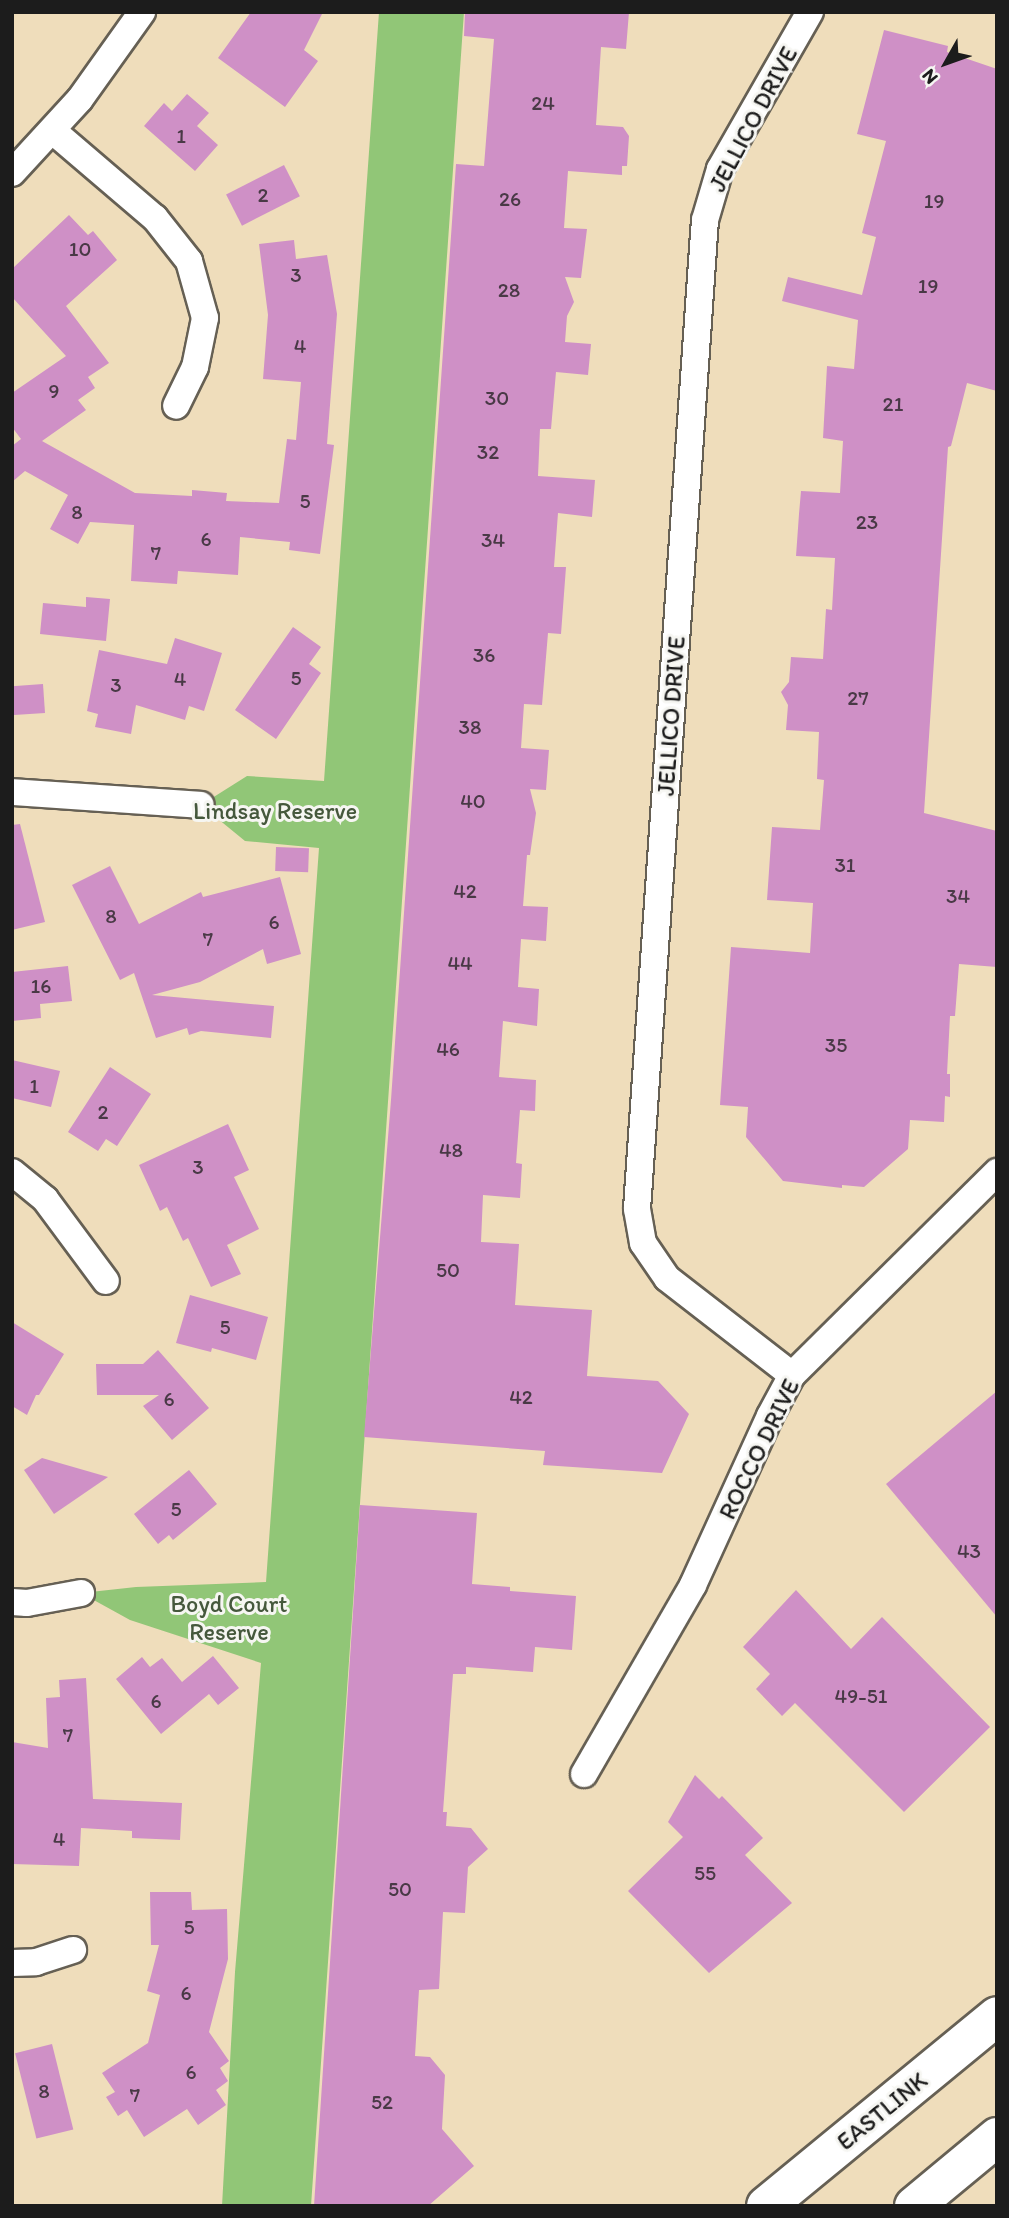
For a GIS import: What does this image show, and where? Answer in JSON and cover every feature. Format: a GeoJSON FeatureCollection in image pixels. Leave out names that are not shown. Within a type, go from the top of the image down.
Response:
{"type":"FeatureCollection","features":[{"type":"Feature","properties":{"kind":"highway","name":"EASTLINK"},"geometry":{"type":"LineString","coordinates":[[766,2206],[997,2016]]}},
{"type":"Feature","properties":{"kind":"highway"},"geometry":{"type":"LineString","coordinates":[[914,2206],[997,2137]]}},
{"type":"Feature","properties":{"kind":"street"},"geometry":{"type":"LineString","coordinates":[[12,173],[80,99],[142,12]]}},
{"type":"Feature","properties":{"kind":"street","name":"JELLICO DRIVE"},"geometry":{"type":"LineString","coordinates":[[792,1376],[667,1278],[643,1243],[637,1209],[705,220],[720,169],[810,12]]}},
{"type":"Feature","properties":{"kind":"street"},"geometry":{"type":"LineString","coordinates":[[53,131],[155,218],[189,261],[205,318],[195,367],[176,406]]}},
{"type":"Feature","properties":{"kind":"street"},"geometry":{"type":"LineString","coordinates":[[12,792],[201,805]]}},
{"type":"Feature","properties":{"kind":"street"},"geometry":{"type":"LineString","coordinates":[[12,1172],[45,1199],[106,1281]]}},
{"type":"Feature","properties":{"kind":"street","name":"ROCCO DRIVE"},"geometry":{"type":"LineString","coordinates":[[584,1774],[693,1585],[770,1416],[792,1376],[997,1172]]}},
{"type":"Feature","properties":{"kind":"street"},"geometry":{"type":"LineString","coordinates":[[12,1602],[27,1603],[81,1593]]}},
{"type":"Feature","properties":{"kind":"street"},"geometry":{"type":"LineString","coordinates":[[12,1963],[36,1962],[72,1950]]}},
{"type":"Feature","properties":{"kind":"green space"},"geometry":{"type":"Polygon","coordinates":[[[379,12],[464,12],[311,2206],[222,2206],[235,1972],[261,1663],[130,1620],[81,1593],[136,1587],[266,1582],[319,848],[245,841],[201,805],[247,776],[324,781],[379,12]]]}},
{"type":"Feature","properties":{"kind":"building"},"geometry":{"type":"Polygon","coordinates":[[[251,12],[323,12],[304,50],[318,61],[285,107],[218,58],[251,12]]]}},
{"type":"Feature","properties":{"kind":"building"},"geometry":{"type":"Polygon","coordinates":[[[465,12],[629,12],[626,49],[601,47],[596,125],[623,127],[629,136],[627,166],[622,166],[622,175],[568,171],[564,228],[587,229],[581,278],[565,277],[574,302],[567,316],[565,342],[591,344],[588,375],[556,372],[551,429],[540,429],[538,476],[595,480],[592,517],[558,513],[554,567],[566,567],[561,634],[548,633],[542,705],[524,704],[521,748],[549,750],[546,790],[530,789],[536,813],[530,855],[527,855],[523,906],[548,907],[546,941],[521,939],[518,987],[539,989],[537,1026],[503,1021],[499,1077],[536,1080],[535,1111],[520,1110],[516,1163],[522,1164],[520,1198],[483,1195],[481,1242],[519,1244],[515,1305],[592,1310],[587,1376],[658,1381],[689,1414],[662,1473],[543,1465],[545,1451],[364,1437],[391,1100],[456,164],[484,166],[494,39],[464,36],[465,12]]]}},
{"type":"Feature","properties":{"kind":"building"},"geometry":{"type":"Polygon","coordinates":[[[884,30],[948,46],[947,52],[997,69],[997,391],[967,383],[951,446],[948,447],[924,813],[997,831],[997,967],[959,964],[955,1016],[950,1016],[947,1074],[950,1074],[950,1097],[945,1096],[944,1122],[910,1120],[908,1149],[864,1187],[842,1185],[842,1188],[783,1181],[746,1137],[748,1107],[720,1105],[731,947],[810,953],[813,903],[767,900],[772,827],[820,830],[824,780],[817,779],[819,732],[786,730],[788,705],[781,692],[789,682],[791,657],[823,659],[826,609],[832,610],[835,558],[796,556],[801,491],[840,493],[843,441],[823,438],[827,366],[854,369],[858,320],[782,301],[788,277],[862,295],[876,237],[862,233],[886,141],[857,134],[884,30]]]}},
{"type":"Feature","properties":{"kind":"building"},"geometry":{"type":"Polygon","coordinates":[[[187,94],[209,113],[197,126],[218,145],[195,171],[144,126],[164,103],[172,111],[187,94]]]}},
{"type":"Feature","properties":{"kind":"building"},"geometry":{"type":"Polygon","coordinates":[[[284,165],[300,196],[242,226],[226,195],[284,165]]]}},
{"type":"Feature","properties":{"kind":"building"},"geometry":{"type":"Polygon","coordinates":[[[69,215],[88,235],[93,231],[117,260],[66,306],[109,363],[88,377],[95,388],[78,400],[86,410],[42,441],[135,493],[192,496],[192,490],[227,493],[226,501],[279,503],[287,439],[296,440],[301,382],[263,379],[268,315],[259,244],[294,240],[296,259],[327,255],[337,314],[327,444],[334,445],[320,554],[289,550],[290,542],[240,537],[238,575],[178,571],[177,584],[131,581],[134,525],[90,522],[78,544],[50,529],[68,495],[25,471],[12,482],[12,446],[21,439],[12,427],[12,393],[66,356],[12,297],[12,269],[69,215]]]}},
{"type":"Feature","properties":{"kind":"building"},"geometry":{"type":"Polygon","coordinates":[[[86,597],[110,599],[106,641],[40,634],[43,603],[86,607],[86,597]]]}},
{"type":"Feature","properties":{"kind":"building"},"geometry":{"type":"Polygon","coordinates":[[[293,627],[321,647],[309,664],[321,673],[276,739],[235,710],[293,627]]]}},
{"type":"Feature","properties":{"kind":"building"},"geometry":{"type":"Polygon","coordinates":[[[175,638],[222,653],[204,711],[189,706],[185,720],[136,705],[131,734],[95,727],[98,714],[87,711],[99,650],[167,664],[175,638]]]}},
{"type":"Feature","properties":{"kind":"building"},"geometry":{"type":"Polygon","coordinates":[[[43,684],[45,713],[14,715],[12,686],[43,684]]]}},
{"type":"Feature","properties":{"kind":"building"},"geometry":{"type":"Polygon","coordinates":[[[20,824],[45,922],[12,930],[12,825],[20,824]]]}},
{"type":"Feature","properties":{"kind":"building"},"geometry":{"type":"Polygon","coordinates":[[[276,847],[309,848],[308,872],[275,871],[276,847]]]}},
{"type":"Feature","properties":{"kind":"building"},"geometry":{"type":"Polygon","coordinates":[[[110,866],[139,924],[201,892],[203,897],[280,877],[301,954],[267,964],[263,949],[200,982],[152,995],[274,1006],[271,1038],[201,1031],[189,1035],[187,1028],[156,1038],[134,973],[120,980],[72,885],[110,866]]]}},
{"type":"Feature","properties":{"kind":"building"},"geometry":{"type":"Polygon","coordinates":[[[68,966],[72,1001],[40,1004],[41,1018],[12,1021],[12,972],[68,966]]]}},
{"type":"Feature","properties":{"kind":"building"},"geometry":{"type":"Polygon","coordinates":[[[12,1060],[60,1071],[51,1107],[12,1098],[12,1060]]]}},
{"type":"Feature","properties":{"kind":"building"},"geometry":{"type":"Polygon","coordinates":[[[110,1067],[151,1094],[117,1146],[106,1139],[98,1151],[68,1132],[110,1067]]]}},
{"type":"Feature","properties":{"kind":"building"},"geometry":{"type":"Polygon","coordinates":[[[228,1124],[249,1170],[234,1177],[259,1229],[227,1245],[241,1274],[211,1287],[188,1238],[183,1241],[167,1207],[160,1211],[139,1165],[228,1124]]]}},
{"type":"Feature","properties":{"kind":"building"},"geometry":{"type":"Polygon","coordinates":[[[190,1295],[268,1317],[256,1360],[212,1348],[211,1352],[176,1343],[190,1295]]]}},
{"type":"Feature","properties":{"kind":"building"},"geometry":{"type":"Polygon","coordinates":[[[12,1322],[64,1354],[39,1395],[36,1395],[27,1415],[12,1406],[12,1322]]]}},
{"type":"Feature","properties":{"kind":"building"},"geometry":{"type":"Polygon","coordinates":[[[158,1350],[209,1408],[172,1440],[143,1406],[159,1395],[97,1395],[96,1364],[143,1364],[158,1350]]]}},
{"type":"Feature","properties":{"kind":"building"},"geometry":{"type":"Polygon","coordinates":[[[997,1391],[997,1617],[886,1484],[997,1391]]]}},
{"type":"Feature","properties":{"kind":"building"},"geometry":{"type":"Polygon","coordinates":[[[42,1458],[108,1477],[54,1514],[24,1470],[42,1458]]]}},
{"type":"Feature","properties":{"kind":"building"},"geometry":{"type":"Polygon","coordinates":[[[189,1470],[217,1504],[173,1540],[169,1535],[158,1544],[134,1514],[189,1470]]]}},
{"type":"Feature","properties":{"kind":"building"},"geometry":{"type":"Polygon","coordinates":[[[360,1505],[477,1513],[472,1584],[510,1587],[510,1591],[576,1596],[572,1650],[535,1647],[533,1672],[466,1667],[466,1674],[453,1674],[443,1812],[447,1812],[446,1826],[471,1828],[488,1849],[468,1867],[465,1913],[443,1912],[439,1989],[419,1990],[415,2056],[430,2057],[445,2075],[442,2129],[474,2166],[428,2206],[314,2206],[360,1505]]]}},
{"type":"Feature","properties":{"kind":"building"},"geometry":{"type":"Polygon","coordinates":[[[796,1590],[851,1649],[882,1617],[990,1727],[904,1812],[795,1703],[782,1716],[756,1689],[770,1674],[743,1647],[796,1590]]]}},
{"type":"Feature","properties":{"kind":"building"},"geometry":{"type":"Polygon","coordinates":[[[213,1656],[239,1688],[218,1705],[209,1694],[161,1734],[116,1679],[142,1657],[150,1667],[162,1658],[182,1682],[213,1656]]]}},
{"type":"Feature","properties":{"kind":"building"},"geometry":{"type":"Polygon","coordinates":[[[86,1678],[93,1799],[182,1803],[180,1840],[132,1838],[132,1831],[81,1828],[79,1866],[12,1864],[12,1742],[48,1748],[46,1698],[60,1697],[59,1680],[86,1678]]]}},
{"type":"Feature","properties":{"kind":"building"},"geometry":{"type":"Polygon","coordinates":[[[695,1775],[719,1799],[722,1796],[763,1838],[745,1855],[792,1903],[709,1973],[628,1891],[683,1837],[668,1822],[695,1775]]]}},
{"type":"Feature","properties":{"kind":"building"},"geometry":{"type":"Polygon","coordinates":[[[150,1892],[191,1892],[192,1910],[227,1909],[228,1959],[209,2032],[229,2061],[220,2068],[228,2081],[216,2090],[226,2105],[198,2125],[187,2109],[144,2137],[127,2110],[118,2116],[106,2097],[115,2092],[102,2073],[148,2043],[160,1995],[147,1991],[159,1945],[151,1945],[150,1892]]]}},
{"type":"Feature","properties":{"kind":"building"},"geometry":{"type":"Polygon","coordinates":[[[52,2044],[73,2129],[36,2139],[15,2053],[52,2044]]]}},
{"type":"Feature","properties":{"kind":"park label","name":"Lindsay Reserve"},"geometry":{"type":"Point","coordinates":[275,811]}},
{"type":"Feature","properties":{"kind":"park label","name":"Boyd Court Reserve"},"geometry":{"type":"Point","coordinates":[229,1618]}}]}
